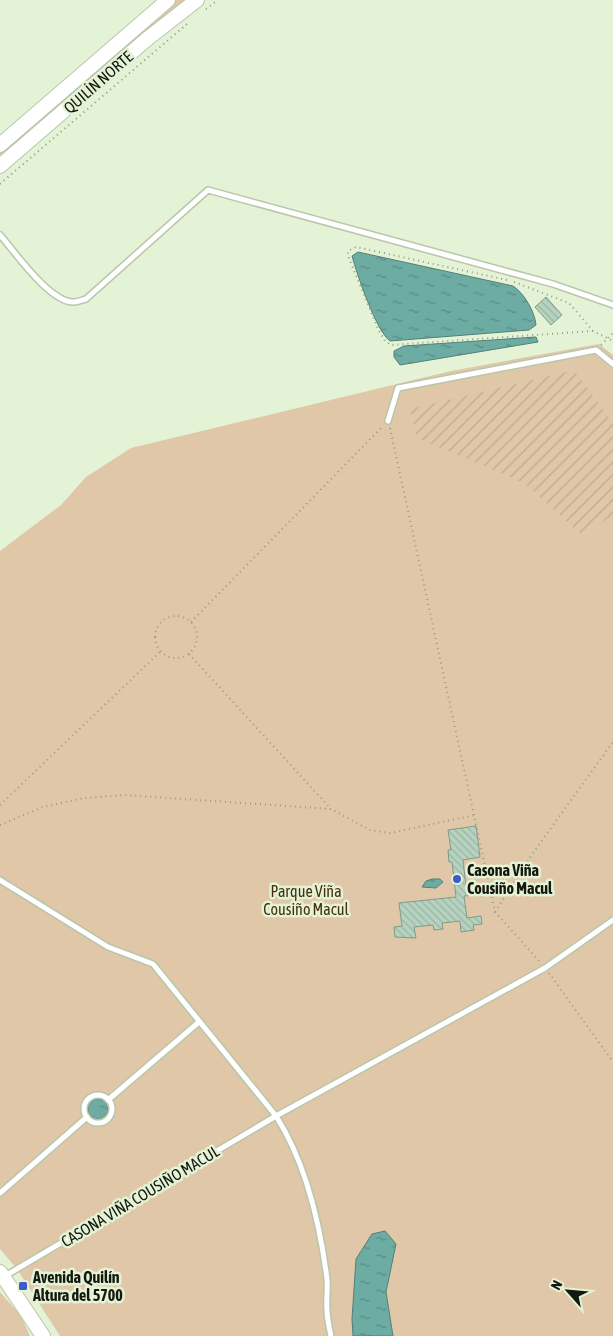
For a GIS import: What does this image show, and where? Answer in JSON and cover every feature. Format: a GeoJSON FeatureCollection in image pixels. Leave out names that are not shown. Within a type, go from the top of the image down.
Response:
{"type":"FeatureCollection","features":[{"type":"Feature","properties":{"kind":"street","name":"QUILÍN NORTE"},"geometry":{"type":"LineString","coordinates":[[0,145],[168,0]]}},
{"type":"Feature","properties":{"kind":"street","name":"QUILÍN NORTE"},"geometry":{"type":"LineString","coordinates":[[0,166],[147,39],[199,6]]}},
{"type":"Feature","properties":{"kind":"street"},"geometry":{"type":"LineString","coordinates":[[4,1280],[43,1336]]}},
{"type":"Feature","properties":{"kind":"lane"},"geometry":{"type":"LineString","coordinates":[[0,235],[41,282],[56,295],[73,302],[86,299],[208,190],[553,284],[613,305]]}},
{"type":"Feature","properties":{"kind":"lane"},"geometry":{"type":"LineString","coordinates":[[388,420],[398,388],[596,350],[613,364]]}},
{"type":"Feature","properties":{"kind":"lane"},"geometry":{"type":"LineString","coordinates":[[0,880],[108,947],[153,964],[276,1116],[286,1131],[304,1176],[318,1230],[327,1280],[327,1310],[331,1336]]}},
{"type":"Feature","properties":{"kind":"lane","name":"CASONA VIÑA COUSIÑO MACUL"},"geometry":{"type":"LineString","coordinates":[[4,1280],[276,1116],[545,968],[613,920]]}},
{"type":"Feature","properties":{"kind":"lane"},"geometry":{"type":"LineString","coordinates":[[108,1100],[199,1022]]}},
{"type":"Feature","properties":{"kind":"lane"},"geometry":{"type":"LineString","coordinates":[[97,1095],[108,1100],[112,1109],[105,1121],[97,1123],[87,1117],[84,1107],[89,1099],[97,1095]]}},
{"type":"Feature","properties":{"kind":"lane"},"geometry":{"type":"LineString","coordinates":[[0,1194],[87,1117]]}},
{"type":"Feature","properties":{"kind":"path"},"geometry":{"type":"LineString","coordinates":[[199,6],[218,0]]}},
{"type":"Feature","properties":{"kind":"path"},"geometry":{"type":"LineString","coordinates":[[0,184],[194,19]]}},
{"type":"Feature","properties":{"kind":"path"},"geometry":{"type":"LineString","coordinates":[[593,331],[391,344],[385,341],[378,331],[348,256],[348,251],[356,247],[512,281],[569,303],[593,331],[613,341]]}},
{"type":"Feature","properties":{"kind":"path"},"geometry":{"type":"LineString","coordinates":[[596,350],[613,333]]}},
{"type":"Feature","properties":{"kind":"path"},"geometry":{"type":"LineString","coordinates":[[192,622],[388,420]]}},
{"type":"Feature","properties":{"kind":"path"},"geometry":{"type":"LineString","coordinates":[[388,420],[495,912],[545,968],[613,1062]]}},
{"type":"Feature","properties":{"kind":"path"},"geometry":{"type":"LineString","coordinates":[[178,616],[192,622],[197,635],[197,642],[189,654],[171,657],[161,651],[155,638],[156,631],[164,619],[178,616]]}},
{"type":"Feature","properties":{"kind":"path"},"geometry":{"type":"LineString","coordinates":[[0,805],[161,651]]}},
{"type":"Feature","properties":{"kind":"path"},"geometry":{"type":"LineString","coordinates":[[189,654],[331,809],[370,830],[390,833],[475,815]]}},
{"type":"Feature","properties":{"kind":"path"},"geometry":{"type":"LineString","coordinates":[[495,912],[533,853],[613,742]]}},
{"type":"Feature","properties":{"kind":"path"},"geometry":{"type":"LineString","coordinates":[[0,825],[43,807],[84,798],[124,795],[331,809]]}},
{"type":"Feature","properties":{"kind":"green space"},"geometry":{"type":"Polygon","coordinates":[[[175,0],[189,0],[0,160],[0,150],[175,0]]]}},
{"type":"Feature","properties":{"kind":"green space","name":"Parque Viña Cousiño Macul"},"geometry":{"type":"Polygon","coordinates":[[[599,344],[613,355],[613,1336],[60,1336],[17,1269],[0,1249],[0,551],[61,505],[86,477],[131,448],[451,371],[599,344]]]}},
{"type":"Feature","properties":{"kind":"green space"},"geometry":{"type":"Polygon","coordinates":[[[574,370],[613,423],[613,515],[582,535],[524,483],[417,438],[410,409],[574,370]]]}},
{"type":"Feature","properties":{"kind":"green space"},"geometry":{"type":"Polygon","coordinates":[[[0,1292],[21,1316],[30,1336],[0,1336],[0,1292]]]}},
{"type":"Feature","properties":{"kind":"water"},"geometry":{"type":"Polygon","coordinates":[[[358,252],[513,286],[528,303],[534,314],[536,325],[529,330],[390,341],[379,326],[363,288],[352,256],[358,252]]]}},
{"type":"Feature","properties":{"kind":"water"},"geometry":{"type":"Polygon","coordinates":[[[536,337],[538,342],[400,365],[394,357],[394,351],[404,346],[536,337]]]}},
{"type":"Feature","properties":{"kind":"water"},"geometry":{"type":"Polygon","coordinates":[[[440,879],[443,882],[436,888],[422,887],[426,881],[440,879]]]}},
{"type":"Feature","properties":{"kind":"water"},"geometry":{"type":"Polygon","coordinates":[[[98,1099],[105,1102],[108,1109],[105,1116],[98,1119],[91,1116],[88,1109],[91,1102],[98,1099]]]}},
{"type":"Feature","properties":{"kind":"water"},"geometry":{"type":"Polygon","coordinates":[[[385,1231],[396,1244],[386,1292],[393,1336],[353,1336],[352,1319],[356,1259],[372,1234],[385,1231]]]}},
{"type":"Feature","properties":{"kind":"building"},"geometry":{"type":"Polygon","coordinates":[[[546,297],[562,315],[551,325],[535,307],[546,297]]]}},
{"type":"Feature","properties":{"kind":"building","name":"Casona Viña Cousiño Macul"},"geometry":{"type":"Polygon","coordinates":[[[476,826],[480,857],[463,860],[466,887],[475,885],[476,895],[464,896],[467,918],[481,916],[482,924],[473,925],[474,930],[461,932],[460,921],[442,923],[443,929],[434,930],[433,925],[414,927],[416,938],[395,937],[394,927],[402,926],[399,903],[456,897],[452,862],[449,862],[448,850],[451,850],[448,830],[476,826]]]}},
{"type":"Feature","properties":{"kind":"place","name":"Casona Viña Cousiño Macul"},"geometry":{"type":"Point","coordinates":[457,879]}},
{"type":"Feature","properties":{"kind":"place","name":"Avenida Quilín Altura del 5700"},"geometry":{"type":"Point","coordinates":[23,1286]}}]}
